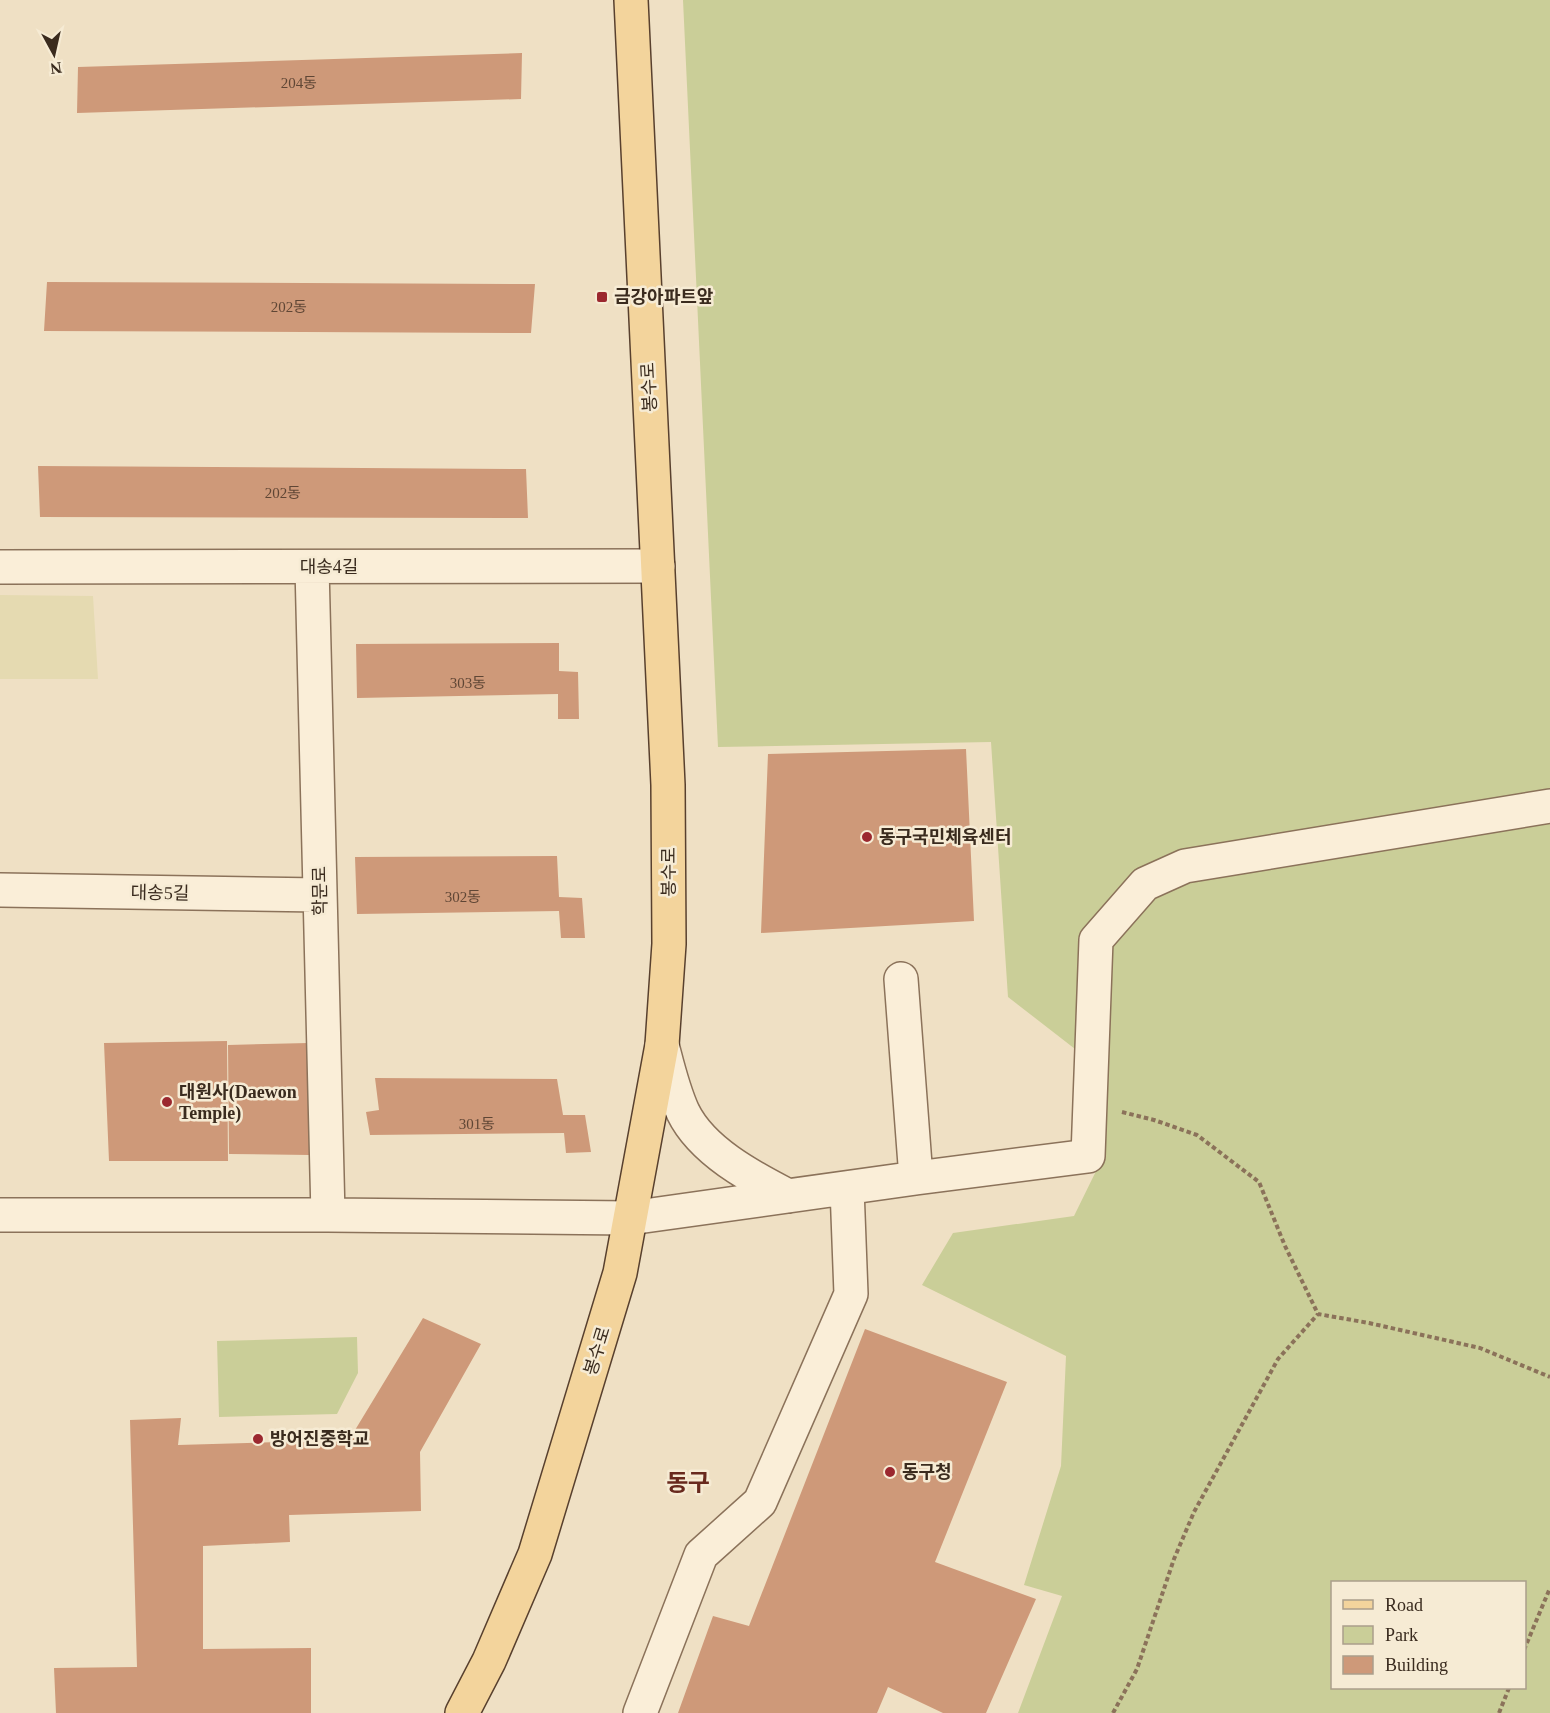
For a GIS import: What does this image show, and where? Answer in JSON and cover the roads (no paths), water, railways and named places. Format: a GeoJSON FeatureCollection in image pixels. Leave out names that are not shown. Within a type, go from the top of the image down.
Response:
{"type":"FeatureCollection","features":[{"type":"Feature","properties":{"kind":"main road","name":"봉수로"},"geometry":{"type":"LineString","coordinates":[[462,1713],[489,1661],[535,1554],[620,1273],[662,1045],[669,944],[669,785],[631,0]]}},
{"type":"Feature","properties":{"kind":"street","name":"대송4길"},"geometry":{"type":"LineString","coordinates":[[0,567],[658,566]]}},
{"type":"Feature","properties":{"kind":"street","name":"학문로"},"geometry":{"type":"LineString","coordinates":[[312,567],[328,1215]]}},
{"type":"Feature","properties":{"kind":"street"},"geometry":{"type":"LineString","coordinates":[[0,1215],[630,1218],[1088,1156],[1096,940],[1145,884],[1185,866],[1550,806]]}},
{"type":"Feature","properties":{"kind":"street","name":"대송5길"},"geometry":{"type":"LineString","coordinates":[[0,890],[320,895]]}},
{"type":"Feature","properties":{"kind":"street"},"geometry":{"type":"LineString","coordinates":[[901,978],[916,1178]]}},
{"type":"Feature","properties":{"kind":"street"},"geometry":{"type":"LineString","coordinates":[[662,1045],[672,1086],[680,1105],[701,1136],[726,1161],[788,1196]]}},
{"type":"Feature","properties":{"kind":"street"},"geometry":{"type":"LineString","coordinates":[[640,1713],[701,1555],[760,1502],[851,1294],[847,1188]]}},
{"type":"Feature","properties":{"kind":"place","name":"금강아파트앞"},"geometry":{"type":"Point","coordinates":[602,297]}},
{"type":"Feature","properties":{"kind":"place","name":"동구국민체육센터"},"geometry":{"type":"Point","coordinates":[867,837]}},
{"type":"Feature","properties":{"kind":"place","name":"대원사(Daewon Temple)"},"geometry":{"type":"Point","coordinates":[167,1102]}},
{"type":"Feature","properties":{"kind":"place","name":"방어진중학교"},"geometry":{"type":"Point","coordinates":[258,1439]}},
{"type":"Feature","properties":{"kind":"place","name":"동구청"},"geometry":{"type":"Point","coordinates":[890,1472]}},
{"type":"Feature","properties":{"kind":"district","name":"동구"},"geometry":{"type":"Point","coordinates":[688,1483]}}]}
